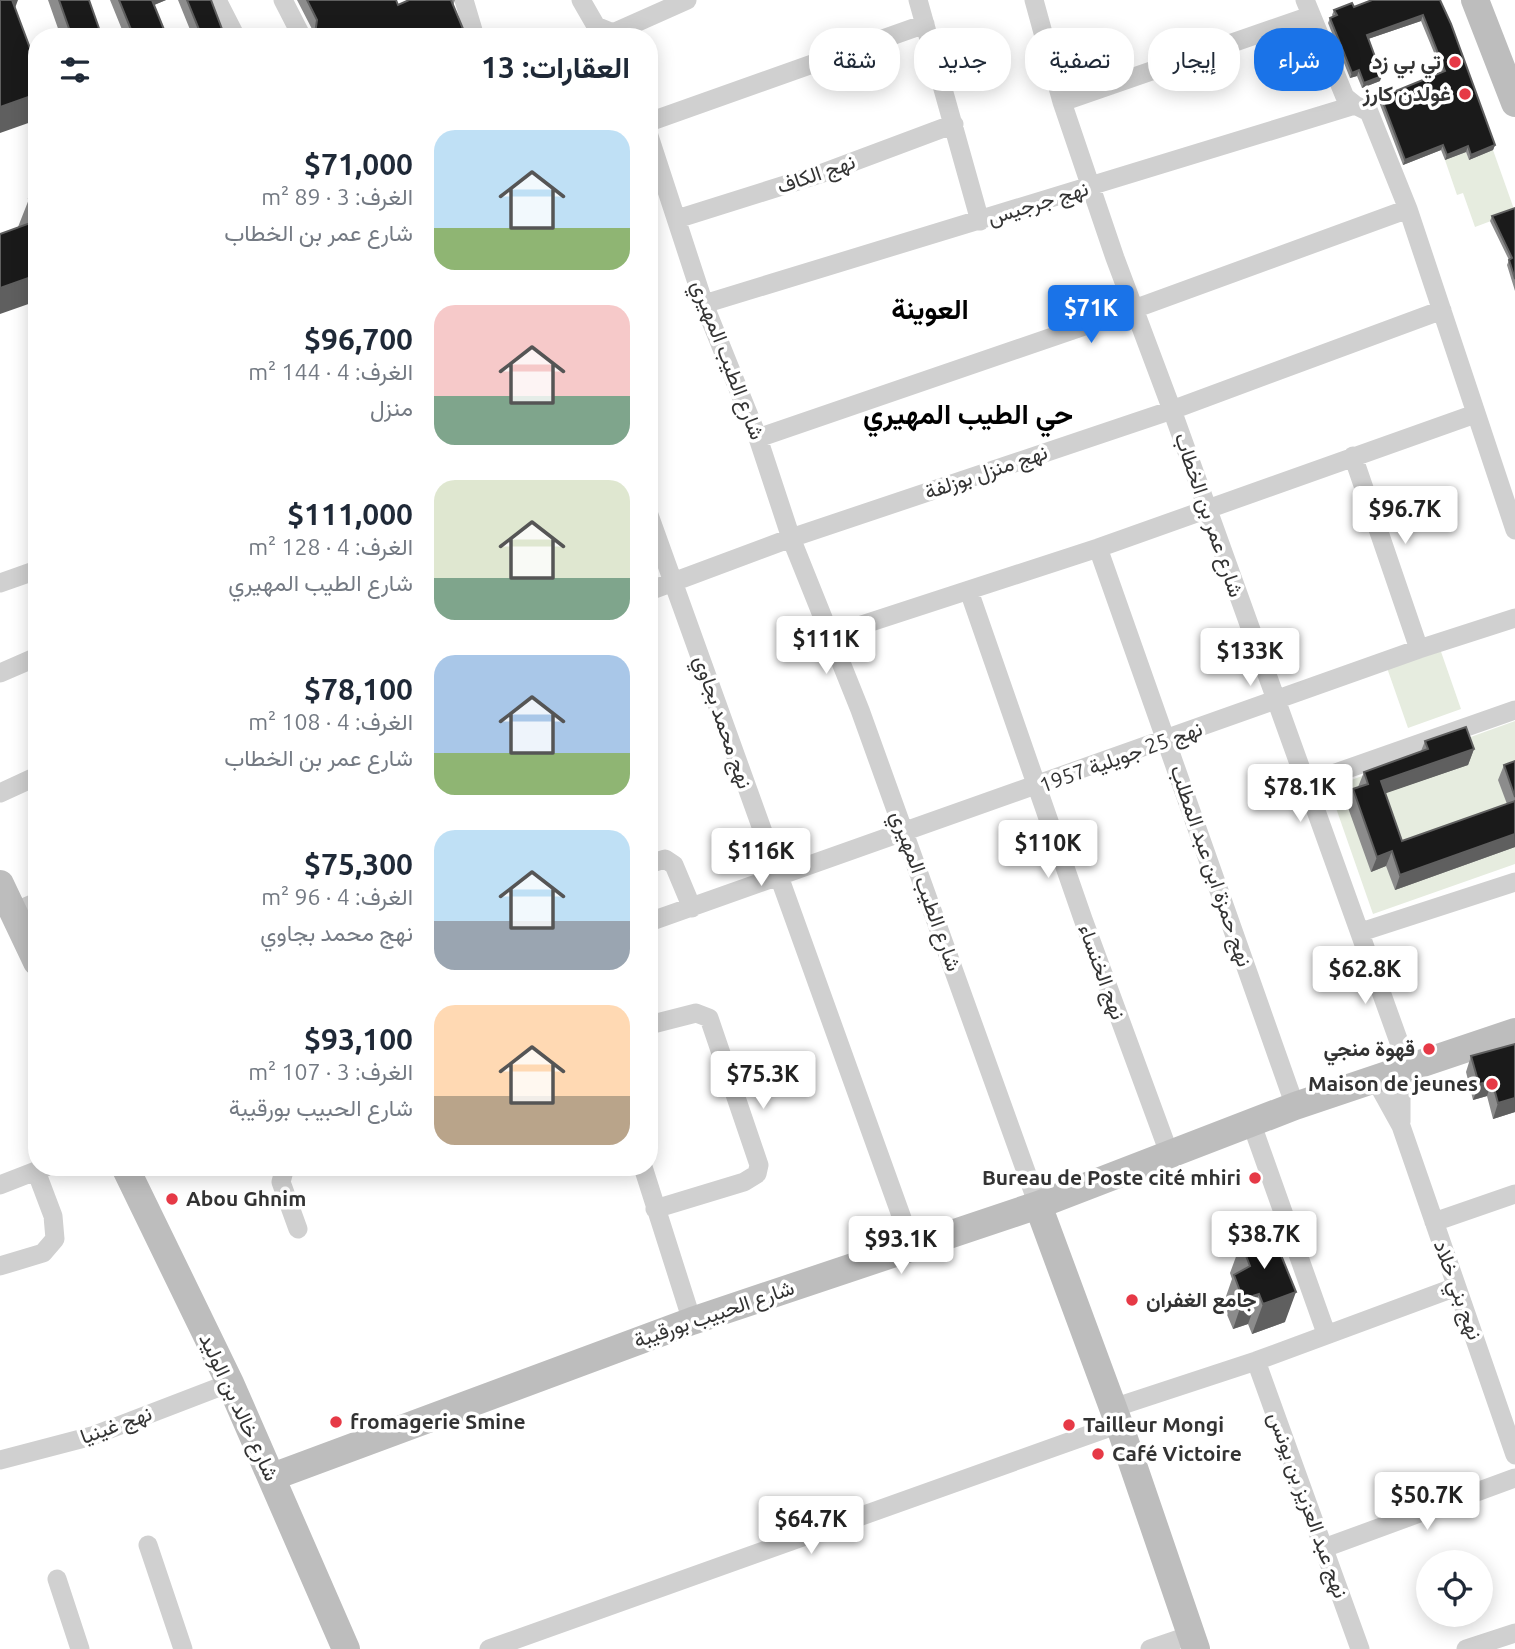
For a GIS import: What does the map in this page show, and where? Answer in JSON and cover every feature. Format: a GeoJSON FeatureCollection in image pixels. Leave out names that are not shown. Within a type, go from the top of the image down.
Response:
{"type":"FeatureCollection","features":[{"type":"Feature","properties":{"kind":"street"},"geometry":{"type":"LineString","coordinates":[[217,0],[231,28]]}},
{"type":"Feature","properties":{"kind":"street"},"geometry":{"type":"LineString","coordinates":[[283,0],[297,28]]}},
{"type":"Feature","properties":{"kind":"street"},"geometry":{"type":"LineString","coordinates":[[464,0],[472,28]]}},
{"type":"Feature","properties":{"kind":"street"},"geometry":{"type":"LineString","coordinates":[[581,0],[596,26],[600,28]]}},
{"type":"Feature","properties":{"kind":"street"},"geometry":{"type":"LineString","coordinates":[[629,28],[687,0]]}},
{"type":"Feature","properties":{"kind":"street"},"geometry":{"type":"LineString","coordinates":[[918,0],[980,221]]}},
{"type":"Feature","properties":{"kind":"street","name":"شارع عمر بن الخطاب"},"geometry":{"type":"LineString","coordinates":[[1034,0],[1062,102],[1090,187],[1361,932],[1395,1072]]}},
{"type":"Feature","properties":{"kind":"street"},"geometry":{"type":"LineString","coordinates":[[1475,0],[1515,103]]}},
{"type":"Feature","properties":{"kind":"street"},"geometry":{"type":"LineString","coordinates":[[1062,102],[1307,8],[1345,97],[1362,108],[1408,209],[1515,530]]}},
{"type":"Feature","properties":{"kind":"street"},"geometry":{"type":"LineString","coordinates":[[658,119],[925,24]]}},
{"type":"Feature","properties":{"kind":"street","name":"نهج جرجيس"},"geometry":{"type":"LineString","coordinates":[[705,304],[1362,108]]}},
{"type":"Feature","properties":{"kind":"street","name":"نهج الكاف"},"geometry":{"type":"LineString","coordinates":[[677,219],[823,173],[954,124]]}},
{"type":"Feature","properties":{"kind":"street","name":"شارع الطيب المهيري"},"geometry":{"type":"LineString","coordinates":[[658,163],[705,304],[758,438],[791,538],[831,635],[904,830],[1116,1416],[1194,1642]]}},
{"type":"Feature","properties":{"kind":"street"},"geometry":{"type":"LineString","coordinates":[[758,438],[1134,309],[1408,209]]}},
{"type":"Feature","properties":{"kind":"street","name":"نهج منزل بوزلفة"},"geometry":{"type":"LineString","coordinates":[[658,588],[791,538],[1172,410],[1442,310]]}},
{"type":"Feature","properties":{"kind":"street"},"geometry":{"type":"LineString","coordinates":[[831,635],[1098,548],[1475,414]]}},
{"type":"Feature","properties":{"kind":"street"},"geometry":{"type":"LineString","coordinates":[[1353,456],[1419,649]]}},
{"type":"Feature","properties":{"kind":"street","name":"نهج محمد بجاوي"},"geometry":{"type":"LineString","coordinates":[[658,539],[912,1246]]}},
{"type":"Feature","properties":{"kind":"street","name":"نهج حمزة ابن عبد المطلب"},"geometry":{"type":"LineString","coordinates":[[1098,548],[1168,740],[1294,1106]]}},
{"type":"Feature","properties":{"kind":"street"},"geometry":{"type":"LineString","coordinates":[[0,583],[28,573]]}},
{"type":"Feature","properties":{"kind":"street","name":"نهج الخنساء"},"geometry":{"type":"LineString","coordinates":[[969,591],[1169,1153]]}},
{"type":"Feature","properties":{"kind":"street","name":"نهج 25 جويلية 1957"},"geometry":{"type":"LineString","coordinates":[[658,919],[1419,649],[1515,618]]}},
{"type":"Feature","properties":{"kind":"street"},"geometry":{"type":"LineString","coordinates":[[0,673],[28,661]]}},
{"type":"Feature","properties":{"kind":"street"},"geometry":{"type":"LineString","coordinates":[[1307,783],[1515,710]]}},
{"type":"Feature","properties":{"kind":"street"},"geometry":{"type":"LineString","coordinates":[[0,793],[28,780]]}},
{"type":"Feature","properties":{"kind":"street"},"geometry":{"type":"LineString","coordinates":[[658,861],[665,859],[674,865],[692,908]]}},
{"type":"Feature","properties":{"kind":"street"},"geometry":{"type":"LineString","coordinates":[[1361,932],[1515,882]]}},
{"type":"Feature","properties":{"kind":"street"},"geometry":{"type":"LineString","coordinates":[[0,884],[26,907]]}},
{"type":"Feature","properties":{"kind":"street"},"geometry":{"type":"LineString","coordinates":[[655,1209],[744,1182],[757,1174],[759,1165],[709,1018],[696,1013],[658,1023]]}},
{"type":"Feature","properties":{"kind":"street","name":"شارع الحبيب بورقيبة"},"geometry":{"type":"LineString","coordinates":[[272,1477],[692,1321],[1038,1205],[1294,1106],[1515,1032]]}},
{"type":"Feature","properties":{"kind":"street","name":"نهج بني خلاد"},"geometry":{"type":"LineString","coordinates":[[1395,1072],[1401,1126],[1456,1287],[1506,1401],[1515,1455]]}},
{"type":"Feature","properties":{"kind":"street","name":"نهج بني خلاد"},"geometry":{"type":"LineString","coordinates":[[1395,1072],[1401,1126]]}},
{"type":"Feature","properties":{"kind":"street"},"geometry":{"type":"LineString","coordinates":[[1251,1122],[1326,1332]]}},
{"type":"Feature","properties":{"kind":"street"},"geometry":{"type":"LineString","coordinates":[[0,1185],[28,1174]]}},
{"type":"Feature","properties":{"kind":"street"},"geometry":{"type":"LineString","coordinates":[[0,1266],[43,1253],[55,1239],[53,1216],[43,1176]]}},
{"type":"Feature","properties":{"kind":"street","name":"شارع خالد بن الوليد"},"geometry":{"type":"LineString","coordinates":[[129,1176],[230,1383],[346,1649]]}},
{"type":"Feature","properties":{"kind":"street"},"geometry":{"type":"LineString","coordinates":[[283,1176],[281,1182],[298,1229]]}},
{"type":"Feature","properties":{"kind":"street"},"geometry":{"type":"LineString","coordinates":[[646,1176],[692,1321]]}},
{"type":"Feature","properties":{"kind":"street"},"geometry":{"type":"LineString","coordinates":[[1434,1223],[1515,1194]]}},
{"type":"Feature","properties":{"kind":"street"},"geometry":{"type":"LineString","coordinates":[[489,1649],[1116,1416],[1326,1332],[1456,1287]]}},
{"type":"Feature","properties":{"kind":"street","name":"نهج عبد العزيز بن يونس"},"geometry":{"type":"LineString","coordinates":[[1256,1361],[1360,1649]]}},
{"type":"Feature","properties":{"kind":"street","name":"نهج غينيا"},"geometry":{"type":"LineString","coordinates":[[0,1460],[92,1436],[230,1383]]}},
{"type":"Feature","properties":{"kind":"street"},"geometry":{"type":"LineString","coordinates":[[1324,1548],[1515,1478]]}},
{"type":"Feature","properties":{"kind":"street"},"geometry":{"type":"LineString","coordinates":[[148,1545],[183,1649]]}},
{"type":"Feature","properties":{"kind":"street"},"geometry":{"type":"LineString","coordinates":[[57,1579],[80,1649]]}},
{"type":"Feature","properties":{"kind":"street"},"geometry":{"type":"LineString","coordinates":[[1466,1649],[1515,1633]]}},
{"type":"Feature","properties":{"kind":"street"},"geometry":{"type":"LineString","coordinates":[[1150,1649],[1194,1642]]}},
{"type":"Feature","properties":{"kind":"shaded area"},"geometry":{"type":"Polygon","coordinates":[[[1493,150],[1515,212],[1475,227],[1463,193],[1457,195],[1445,160],[1466,152],[1469,160],[1493,150]]]}},
{"type":"Feature","properties":{"kind":"shaded area"},"geometry":{"type":"Polygon","coordinates":[[[1439,646],[1461,709],[1408,728],[1386,665],[1439,646]]]}},
{"type":"Feature","properties":{"kind":"shaded area"},"geometry":{"type":"Polygon","coordinates":[[[1515,721],[1515,864],[1373,914],[1329,788],[1515,721]]]}},
{"type":"Feature","properties":{"kind":"building"},"geometry":{"type":"Polygon","coordinates":[[[0,0],[12,0],[28,43],[28,97],[0,107],[0,0]]]}},
{"type":"Feature","properties":{"kind":"building"},"geometry":{"type":"Polygon","coordinates":[[[59,0],[89,0],[99,28],[69,28],[59,0]]]}},
{"type":"Feature","properties":{"kind":"building"},"geometry":{"type":"Polygon","coordinates":[[[119,0],[152,0],[163,28],[130,28],[119,0]]]}},
{"type":"Feature","properties":{"kind":"building"},"geometry":{"type":"Polygon","coordinates":[[[187,0],[211,0],[222,28],[198,28],[187,0]]]}},
{"type":"Feature","properties":{"kind":"building"},"geometry":{"type":"Polygon","coordinates":[[[307,0],[396,0],[398,5],[409,0],[451,0],[463,28],[316,28],[317,20],[307,0]]]}},
{"type":"Feature","properties":{"kind":"building"},"geometry":{"type":"Polygon","coordinates":[[[1372,0],[1440,0],[1495,145],[1471,155],[1468,146],[1447,155],[1443,145],[1405,160],[1381,97],[1445,71],[1423,15],[1367,35],[1382,76],[1364,83],[1359,70],[1352,73],[1344,53],[1344,28],[1334,28],[1330,18],[1337,15],[1334,10],[1352,3],[1354,7],[1372,0]]]}},
{"type":"Feature","properties":{"kind":"building"},"geometry":{"type":"Polygon","coordinates":[[[1515,208],[1515,279],[1509,260],[1512,258],[1492,216],[1515,208]]]}},
{"type":"Feature","properties":{"kind":"building"},"geometry":{"type":"Polygon","coordinates":[[[28,224],[28,278],[0,288],[0,234],[28,224]]]}},
{"type":"Feature","properties":{"kind":"building"},"geometry":{"type":"Polygon","coordinates":[[[1466,727],[1474,749],[1381,781],[1402,841],[1515,801],[1515,834],[1400,875],[1392,851],[1377,857],[1353,789],[1368,784],[1364,772],[1428,749],[1425,741],[1466,727]]]}},
{"type":"Feature","properties":{"kind":"building"},"geometry":{"type":"Polygon","coordinates":[[[1515,761],[1515,797],[1504,765],[1515,761]]]}},
{"type":"Feature","properties":{"kind":"building"},"geometry":{"type":"Polygon","coordinates":[[[1515,1044],[1515,1098],[1498,1103],[1492,1081],[1479,1084],[1471,1056],[1515,1044]]]}},
{"type":"Feature","properties":{"kind":"building"},"geometry":{"type":"Polygon","coordinates":[[[1272,1233],[1296,1292],[1263,1304],[1259,1294],[1243,1299],[1234,1275],[1250,1266],[1241,1243],[1272,1233]]]}},
{"type":"Feature","properties":{"kind":"place","name":"تي بي زد"},"geometry":{"type":"Point","coordinates":[1455,62]}},
{"type":"Feature","properties":{"kind":"place","name":"غولدن كارز"},"geometry":{"type":"Point","coordinates":[1465,94]}},
{"type":"Feature","properties":{"kind":"place","name":"قهوة منجي"},"geometry":{"type":"Point","coordinates":[1429,1049]}},
{"type":"Feature","properties":{"kind":"place","name":"Maison de jeunes"},"geometry":{"type":"Point","coordinates":[1492,1084]}},
{"type":"Feature","properties":{"kind":"place","name":"Bureau de Poste cité mhiri"},"geometry":{"type":"Point","coordinates":[1255,1178]}},
{"type":"Feature","properties":{"kind":"place","name":"Abou Ghnim"},"geometry":{"type":"Point","coordinates":[172,1199]}},
{"type":"Feature","properties":{"kind":"place","name":"جامع الغفران"},"geometry":{"type":"Point","coordinates":[1132,1300]}},
{"type":"Feature","properties":{"kind":"place","name":"fromagerie Smine"},"geometry":{"type":"Point","coordinates":[336,1422]}},
{"type":"Feature","properties":{"kind":"place","name":"Tailleur Mongi"},"geometry":{"type":"Point","coordinates":[1069,1425]}},
{"type":"Feature","properties":{"kind":"place","name":"Café Victoire"},"geometry":{"type":"Point","coordinates":[1098,1454]}},
{"type":"Feature","properties":{"kind":"district","name":"العوينة"},"geometry":{"type":"Point","coordinates":[930,309]}},
{"type":"Feature","properties":{"kind":"district","name":"حي الطيب المهيري"},"geometry":{"type":"Point","coordinates":[968,414]}}]}
